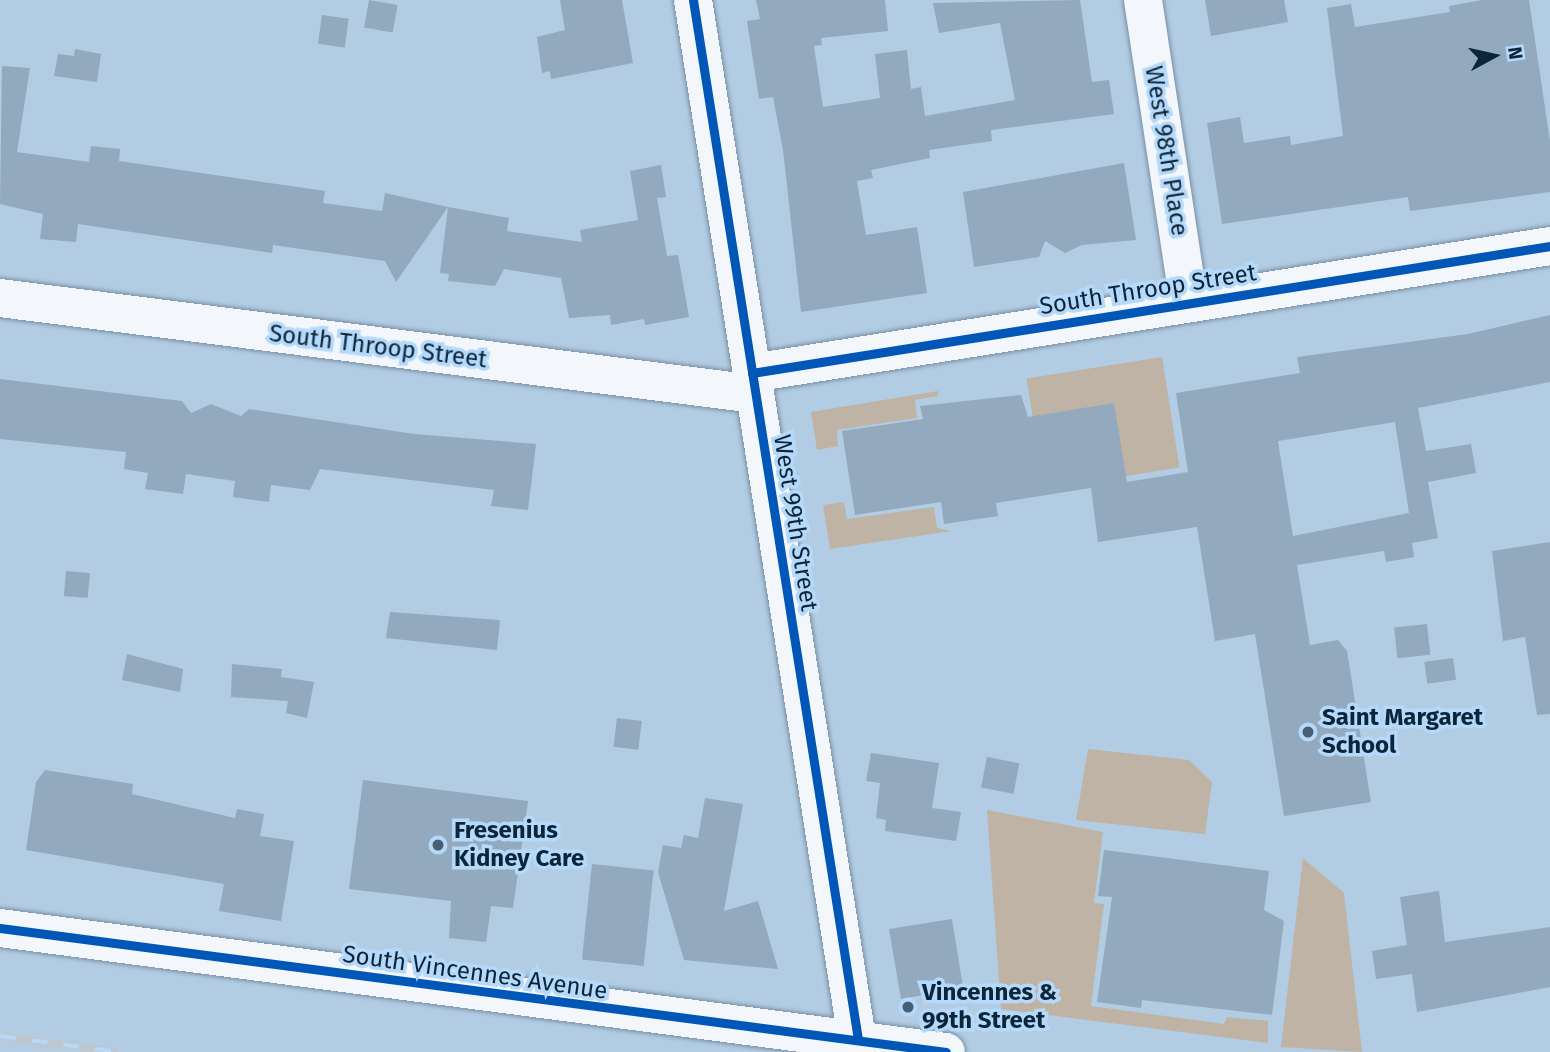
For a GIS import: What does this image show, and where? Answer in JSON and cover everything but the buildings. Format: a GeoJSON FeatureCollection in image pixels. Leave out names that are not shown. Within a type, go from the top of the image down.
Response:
{"type":"FeatureCollection","features":[{"type":"Feature","properties":{"kind":"street","name":"West 99th Street"},"geometry":{"type":"LineString","coordinates":[[692,0],[859,1046]]}},
{"type":"Feature","properties":{"kind":"street","name":"West 98th Place"},"geometry":{"type":"LineString","coordinates":[[1143,0],[1189,303]]}},
{"type":"Feature","properties":{"kind":"street","name":"South Throop Street"},"geometry":{"type":"LineString","coordinates":[[0,298],[754,384],[1189,303],[1550,246]]}},
{"type":"Feature","properties":{"kind":"street","name":"South Vincennes Avenue"},"geometry":{"type":"LineString","coordinates":[[0,928],[859,1046],[946,1052]]}},
{"type":"Feature","properties":{"kind":"shaded area"},"geometry":{"type":"Polygon","coordinates":[[[1162,357],[1180,468],[1044,489],[1027,378],[1162,357]]]}},
{"type":"Feature","properties":{"kind":"shaded area"},"geometry":{"type":"Polygon","coordinates":[[[938,391],[938,396],[915,400],[917,418],[837,430],[838,446],[817,450],[811,412],[938,391]]]}},
{"type":"Feature","properties":{"kind":"shaded area"},"geometry":{"type":"Polygon","coordinates":[[[844,502],[847,519],[934,507],[937,528],[951,531],[830,549],[823,505],[844,502]]]}},
{"type":"Feature","properties":{"kind":"shaded area"},"geometry":{"type":"Polygon","coordinates":[[[1088,749],[1189,760],[1212,782],[1205,834],[1076,820],[1088,749]]]}},
{"type":"Feature","properties":{"kind":"shaded area"},"geometry":{"type":"Polygon","coordinates":[[[987,810],[1103,832],[1094,903],[1104,904],[1091,1006],[1224,1024],[1227,1017],[1268,1021],[1268,1043],[1001,1009],[987,810]]]}},
{"type":"Feature","properties":{"kind":"shaded area"},"geometry":{"type":"Polygon","coordinates":[[[1303,858],[1344,893],[1362,1052],[1281,1047],[1303,858]]]}},
{"type":"Feature","properties":{"kind":"railway"},"geometry":{"type":"LineString","coordinates":[[0,1036],[118,1052]]}},
{"type":"Feature","properties":{"kind":"cycle path"},"geometry":{"type":"LineString","coordinates":[[693,0],[858,1040]]}},
{"type":"Feature","properties":{"kind":"cycle path"},"geometry":{"type":"LineString","coordinates":[[752,373],[1550,246]]}},
{"type":"Feature","properties":{"kind":"cycle path"},"geometry":{"type":"LineString","coordinates":[[0,928],[946,1052]]}},
{"type":"Feature","properties":{"kind":"place","name":"Saint Margaret School"},"geometry":{"type":"Point","coordinates":[1308,732]}},
{"type":"Feature","properties":{"kind":"place","name":"Fresenius Kidney Care"},"geometry":{"type":"Point","coordinates":[438,845]}},
{"type":"Feature","properties":{"kind":"place","name":"Vincennes & 99th Street"},"geometry":{"type":"Point","coordinates":[908,1007]}}]}
